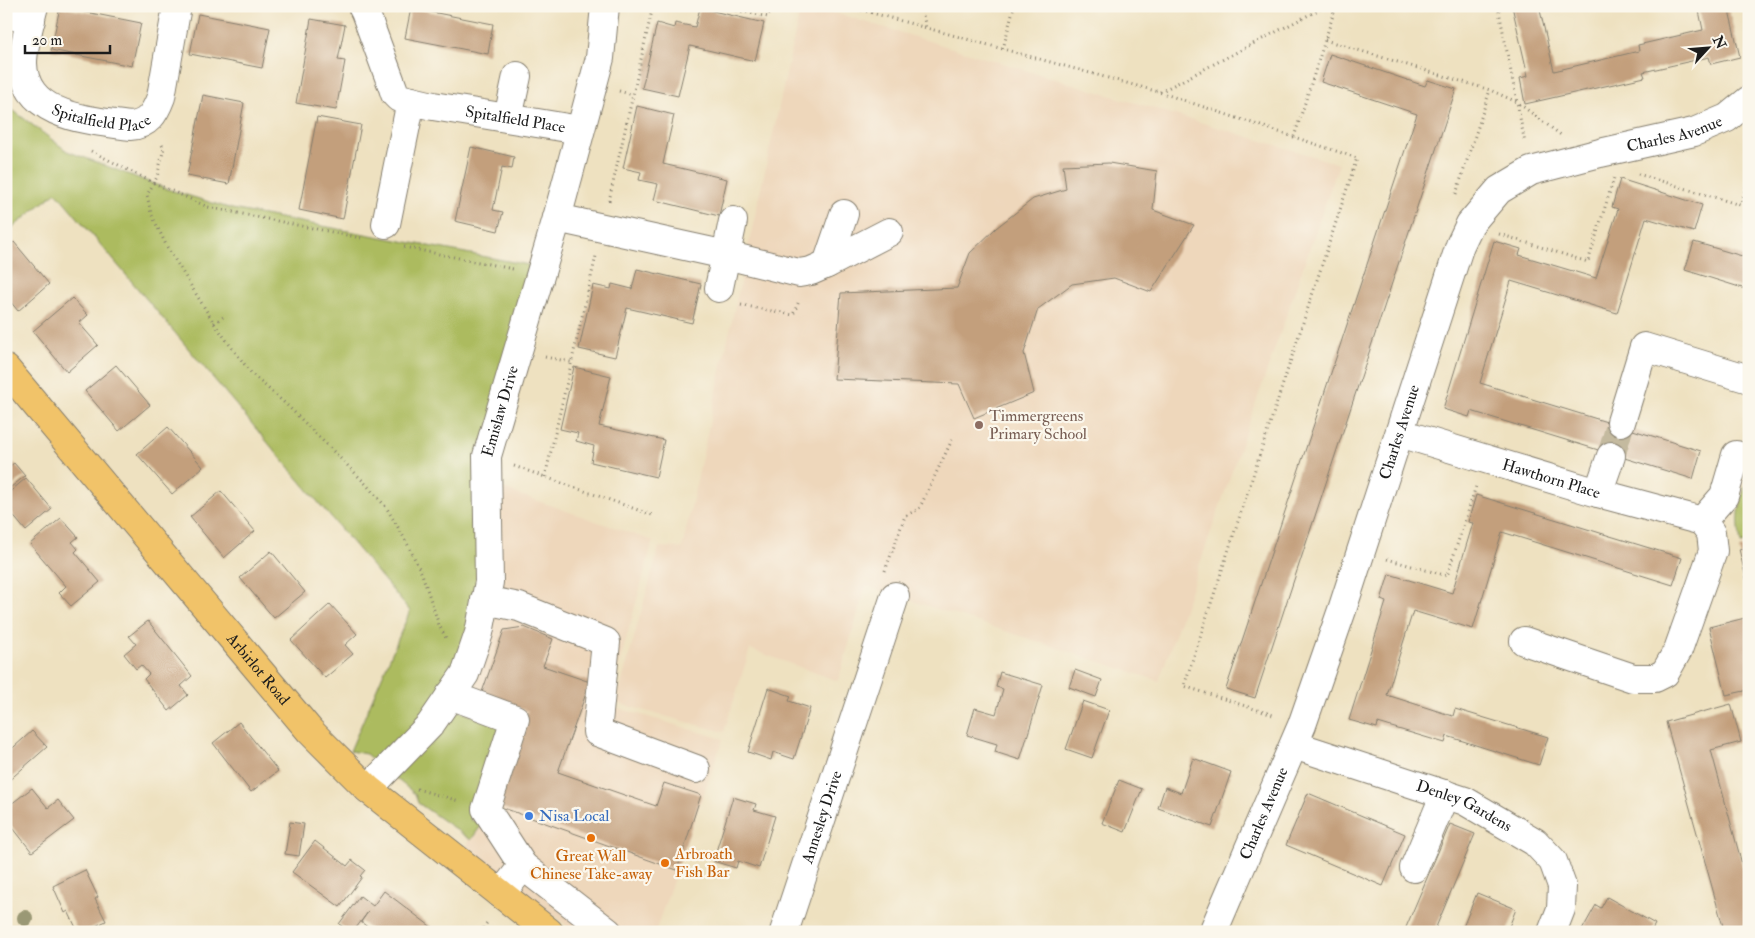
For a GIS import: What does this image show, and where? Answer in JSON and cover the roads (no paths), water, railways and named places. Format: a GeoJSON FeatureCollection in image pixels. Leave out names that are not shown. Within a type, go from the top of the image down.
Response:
{"type":"FeatureCollection","features":[{"type":"Feature","properties":{"kind":"main road","name":"Arbirlot Road"},"geometry":{"type":"LineString","coordinates":[[6,369],[310,731],[375,782],[501,894],[549,932]]}},
{"type":"Feature","properties":{"kind":"street","name":"Spitalfield Place"},"geometry":{"type":"LineString","coordinates":[[24,13],[23,61],[25,80],[34,95],[48,107],[68,115],[130,126],[139,125],[150,118],[157,108],[161,97],[176,6]]}},
{"type":"Feature","properties":{"kind":"street","name":"Spitalfield Place"},"geometry":{"type":"LineString","coordinates":[[362,6],[395,94],[399,98],[580,130]]}},
{"type":"Feature","properties":{"kind":"street","name":"Emislaw Drive"},"geometry":{"type":"LineString","coordinates":[[375,782],[430,725],[457,685],[479,633],[489,582],[487,456],[557,218],[600,58],[606,6]]}},
{"type":"Feature","properties":{"kind":"street"},"geometry":{"type":"LineString","coordinates":[[508,118],[517,76]]}},
{"type":"Feature","properties":{"kind":"street","name":"Charles Avenue"},"geometry":{"type":"LineString","coordinates":[[1213,932],[1298,735],[1361,552],[1460,245],[1470,224],[1499,190],[1531,171],[1576,159],[1615,159],[1694,132],[1727,118],[1749,100]]}},
{"type":"Feature","properties":{"kind":"street"},"geometry":{"type":"LineString","coordinates":[[383,236],[411,101]]}},
{"type":"Feature","properties":{"kind":"street"},"geometry":{"type":"LineString","coordinates":[[819,267],[844,214]]}},
{"type":"Feature","properties":{"kind":"street"},"geometry":{"type":"LineString","coordinates":[[557,218],[799,273],[819,267],[889,232]]}},
{"type":"Feature","properties":{"kind":"street"},"geometry":{"type":"LineString","coordinates":[[719,288],[733,221]]}},
{"type":"Feature","properties":{"kind":"street"},"geometry":{"type":"LineString","coordinates":[[1621,422],[1644,347],[1749,379]]}},
{"type":"Feature","properties":{"kind":"street","name":"Hawthorn Place"},"geometry":{"type":"LineString","coordinates":[[1400,432],[1598,493],[1702,522]]}},
{"type":"Feature","properties":{"kind":"street"},"geometry":{"type":"LineString","coordinates":[[1524,641],[1633,678],[1655,678],[1665,673],[1678,650],[1712,551],[1711,532],[1702,522],[1724,496],[1736,455]]}},
{"type":"Feature","properties":{"kind":"street"},"geometry":{"type":"LineString","coordinates":[[1598,493],[1611,456]]}},
{"type":"Feature","properties":{"kind":"street","name":"Annesley Drive"},"geometry":{"type":"LineString","coordinates":[[784,932],[861,702],[890,584]]}},
{"type":"Feature","properties":{"kind":"street"},"geometry":{"type":"LineString","coordinates":[[486,600],[519,607],[606,642],[597,732],[696,769]]}},
{"type":"Feature","properties":{"kind":"street"},"geometry":{"type":"LineString","coordinates":[[457,685],[515,719],[486,809],[523,866],[608,932]]}},
{"type":"Feature","properties":{"kind":"street","name":"Denley Gardens"},"geometry":{"type":"LineString","coordinates":[[1298,735],[1465,801],[1534,842],[1553,861],[1562,886],[1561,909],[1552,932]]}},
{"type":"Feature","properties":{"kind":"street"},"geometry":{"type":"LineString","coordinates":[[1414,868],[1445,794]]}},
{"type":"Feature","properties":{"kind":"street"},"geometry":{"type":"LineString","coordinates":[[501,894],[523,866]]}},
{"type":"Feature","properties":{"kind":"tunnel"},"geometry":{"type":"LineString","coordinates":[[1611,456],[1621,422]]}},
{"type":"Feature","properties":{"kind":"place","name":"Timmergreens Primary School"},"geometry":{"type":"Point","coordinates":[979,425]}},
{"type":"Feature","properties":{"kind":"place","name":"Nisa Local"},"geometry":{"type":"Point","coordinates":[529,816]}},
{"type":"Feature","properties":{"kind":"place","name":"Great Wall Chinese Take-away"},"geometry":{"type":"Point","coordinates":[591,838]}},
{"type":"Feature","properties":{"kind":"place","name":"Arbroath Fish Bar"},"geometry":{"type":"Point","coordinates":[665,863]}}]}
